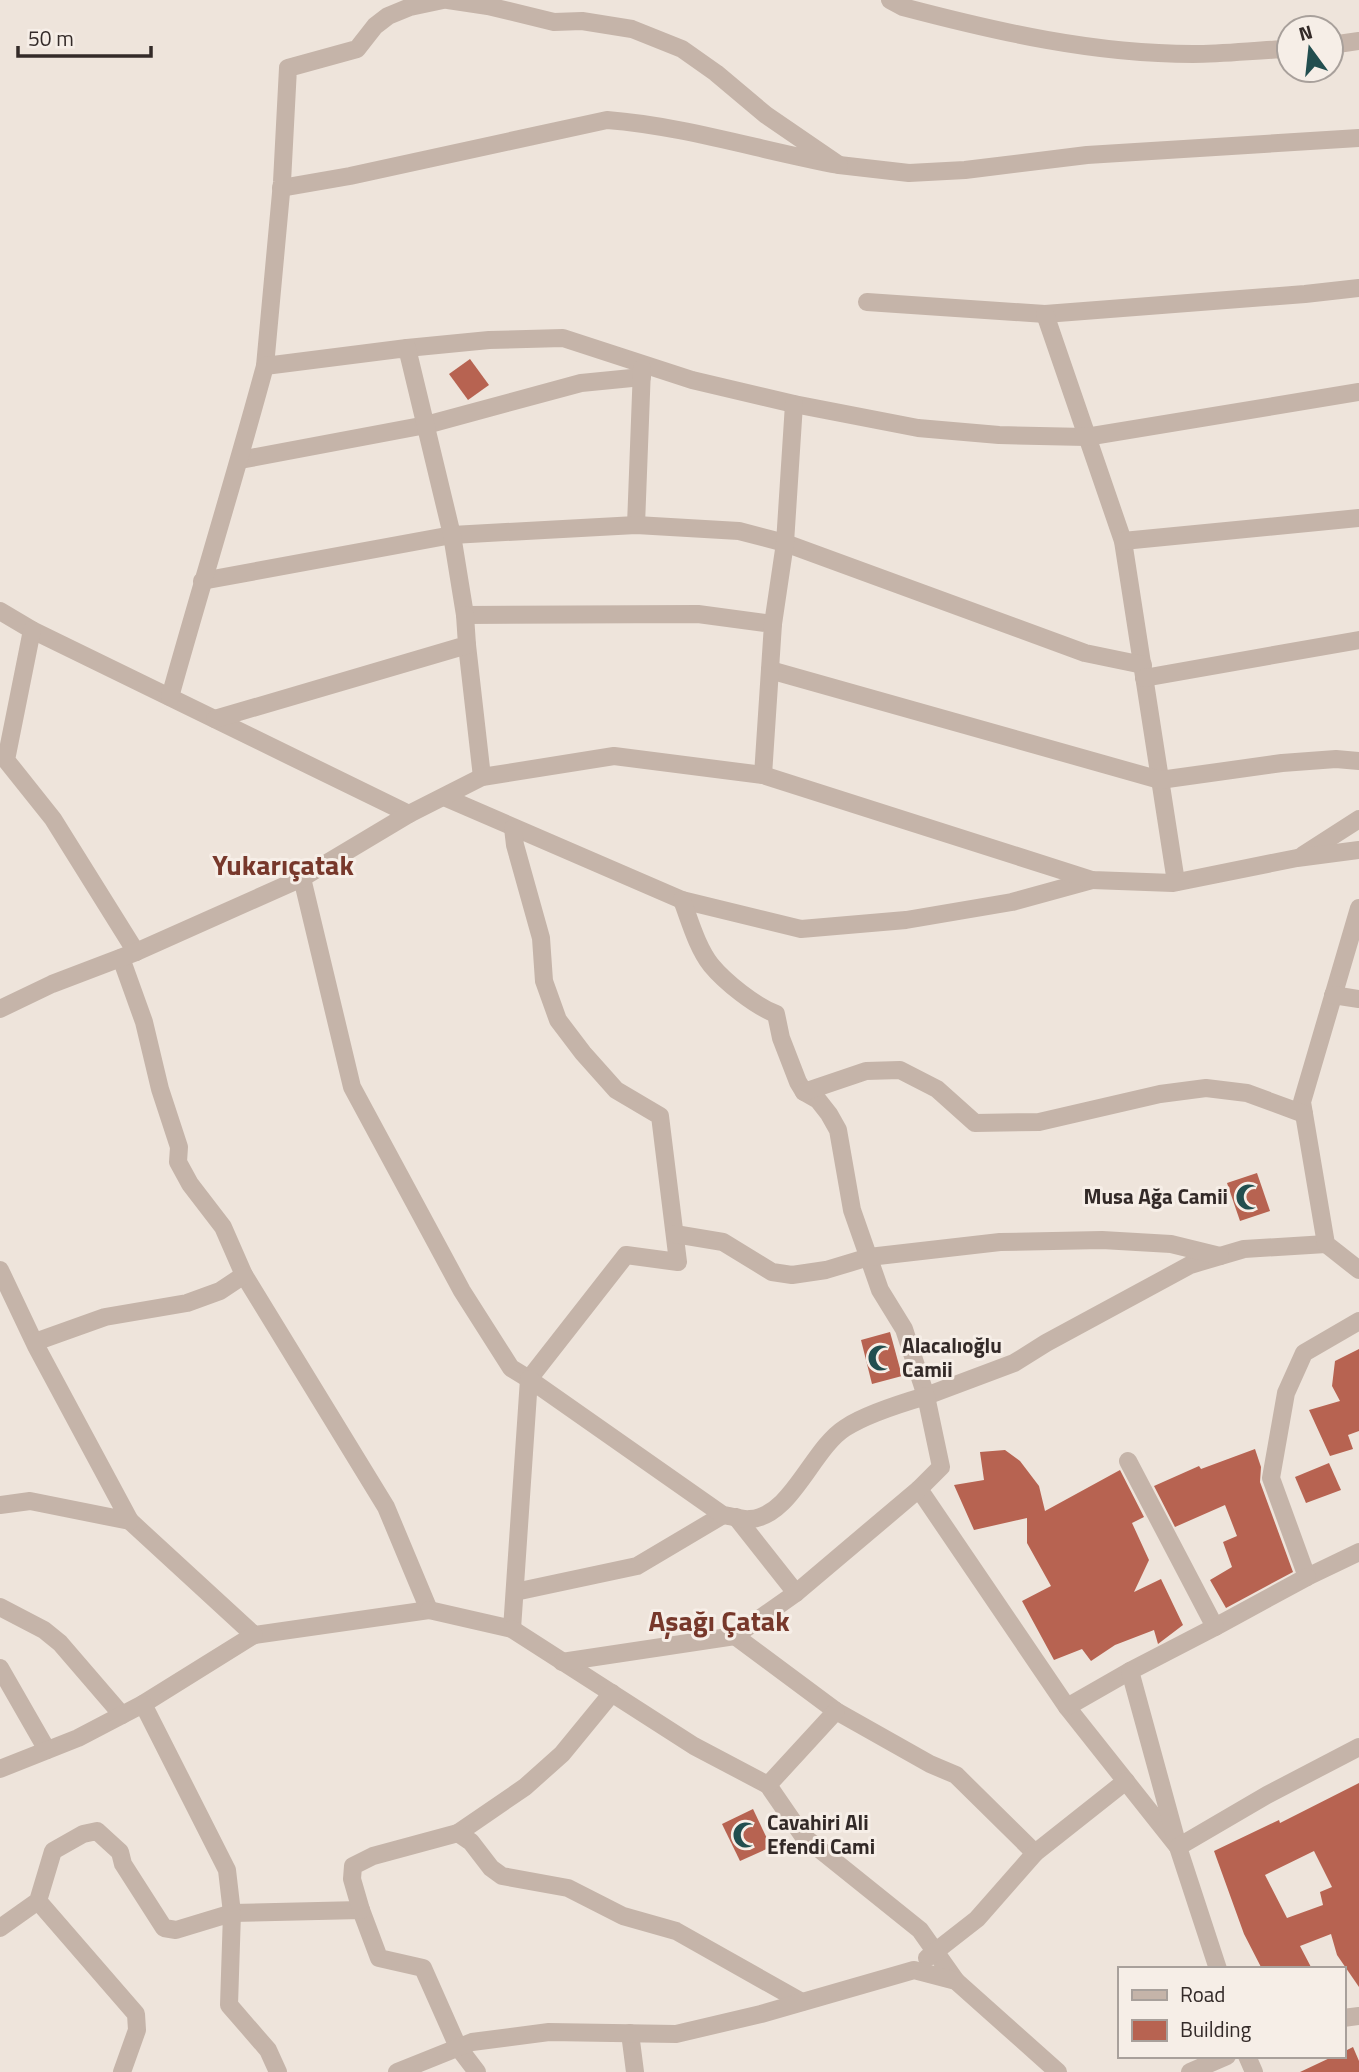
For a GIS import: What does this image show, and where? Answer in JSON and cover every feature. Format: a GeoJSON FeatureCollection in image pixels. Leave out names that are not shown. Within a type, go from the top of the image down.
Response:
{"type":"FeatureCollection","features":[{"type":"Feature","properties":{"kind":"street"},"geometry":{"type":"LineString","coordinates":[[170,697],[265,366],[281,188],[288,68],[357,49],[388,16],[410,7],[443,0]]}},
{"type":"Feature","properties":{"kind":"street"},"geometry":{"type":"LineString","coordinates":[[449,0],[554,22],[582,21],[632,29],[682,49],[716,73],[766,115],[839,165]]}},
{"type":"Feature","properties":{"kind":"street"},"geometry":{"type":"LineString","coordinates":[[890,0],[903,7],[997,32],[1086,47],[1192,54],[1275,50]]}},
{"type":"Feature","properties":{"kind":"street"},"geometry":{"type":"LineString","coordinates":[[281,188],[363,174],[607,120],[648,123],[839,165],[909,173],[965,170],[1087,155],[1359,138]]}},
{"type":"Feature","properties":{"kind":"street"},"geometry":{"type":"LineString","coordinates":[[867,302],[1045,314],[1359,288]]}},
{"type":"Feature","properties":{"kind":"street"},"geometry":{"type":"LineString","coordinates":[[1045,314],[1123,541],[1176,882]]}},
{"type":"Feature","properties":{"kind":"street"},"geometry":{"type":"LineString","coordinates":[[265,366],[489,340],[563,338],[642,371],[918,428],[999,435],[1086,437],[1359,392]]}},
{"type":"Feature","properties":{"kind":"street"},"geometry":{"type":"LineString","coordinates":[[407,348],[452,535],[465,615],[482,777]]}},
{"type":"Feature","properties":{"kind":"street"},"geometry":{"type":"LineString","coordinates":[[240,460],[426,425],[581,383],[642,371]]}},
{"type":"Feature","properties":{"kind":"street"},"geometry":{"type":"LineString","coordinates":[[636,525],[642,371]]}},
{"type":"Feature","properties":{"kind":"street"},"geometry":{"type":"LineString","coordinates":[[763,775],[773,624],[785,542],[794,404]]}},
{"type":"Feature","properties":{"kind":"street"},"geometry":{"type":"LineString","coordinates":[[1123,541],[1359,518]]}},
{"type":"Feature","properties":{"kind":"street"},"geometry":{"type":"LineString","coordinates":[[202,581],[452,535],[636,525],[739,531],[785,542],[1085,653],[1143,671],[1359,640]]}},
{"type":"Feature","properties":{"kind":"street"},"geometry":{"type":"LineString","coordinates":[[0,611],[32,630],[409,814]]}},
{"type":"Feature","properties":{"kind":"street"},"geometry":{"type":"LineString","coordinates":[[465,615],[698,614],[773,624]]}},
{"type":"Feature","properties":{"kind":"street"},"geometry":{"type":"LineString","coordinates":[[32,630],[6,760],[52,819],[128,955],[160,1089],[179,1147],[178,1162],[190,1184],[223,1227],[244,1275],[386,1507],[429,1610]]}},
{"type":"Feature","properties":{"kind":"street"},"geometry":{"type":"LineString","coordinates":[[215,719],[467,645]]}},
{"type":"Feature","properties":{"kind":"street"},"geometry":{"type":"LineString","coordinates":[[770,670],[1160,780],[1282,763],[1336,759],[1359,761]]}},
{"type":"Feature","properties":{"kind":"street"},"geometry":{"type":"LineString","coordinates":[[0,1009],[52,984],[128,955],[302,878],[409,814],[482,777],[614,756],[763,775],[1092,880],[1176,882],[1297,858],[1359,850]]}},
{"type":"Feature","properties":{"kind":"street"},"geometry":{"type":"LineString","coordinates":[[444,797],[682,900],[801,929],[906,920],[1012,902],[1092,880]]}},
{"type":"Feature","properties":{"kind":"street"},"geometry":{"type":"LineString","coordinates":[[1297,858],[1359,819]]}},
{"type":"Feature","properties":{"kind":"street"},"geometry":{"type":"LineString","coordinates":[[512,1629],[529,1380],[626,1255],[678,1262],[660,1116],[616,1090],[583,1054],[558,1020],[544,981],[541,938],[514,845],[513,828]]}},
{"type":"Feature","properties":{"kind":"street"},"geometry":{"type":"LineString","coordinates":[[302,878],[352,1087],[462,1291],[511,1368],[729,1516],[796,1593]]}},
{"type":"Feature","properties":{"kind":"street"},"geometry":{"type":"LineString","coordinates":[[562,1662],[735,1636],[796,1593],[919,1489],[941,1467],[926,1396],[904,1329],[880,1290],[852,1210],[838,1130],[818,1100],[804,1092],[789,1059],[776,1014],[765,1010],[745,995],[711,965],[682,900]]}},
{"type":"Feature","properties":{"kind":"street"},"geometry":{"type":"LineString","coordinates":[[1326,1244],[1302,1102],[1359,908]]}},
{"type":"Feature","properties":{"kind":"street"},"geometry":{"type":"LineString","coordinates":[[1333,995],[1359,999]]}},
{"type":"Feature","properties":{"kind":"street"},"geometry":{"type":"LineString","coordinates":[[804,1092],[866,1071],[900,1070],[937,1089],[975,1123],[1039,1122],[1160,1094],[1206,1088],[1247,1093],[1304,1114]]}},
{"type":"Feature","properties":{"kind":"street"},"geometry":{"type":"LineString","coordinates":[[675,1234],[723,1242],[772,1272],[792,1275],[826,1270],[869,1257],[1000,1242],[1102,1240],[1171,1244],[1220,1256]]}},
{"type":"Feature","properties":{"kind":"street"},"geometry":{"type":"LineString","coordinates":[[515,1592],[637,1566],[729,1516],[750,1519],[773,1511],[790,1493],[823,1448],[845,1428],[901,1403],[1014,1363],[1190,1265],[1244,1249],[1326,1244],[1359,1270]]}},
{"type":"Feature","properties":{"kind":"street"},"geometry":{"type":"LineString","coordinates":[[0,1270],[130,1521],[254,1634]]}},
{"type":"Feature","properties":{"kind":"street"},"geometry":{"type":"LineString","coordinates":[[35,1342],[105,1317],[187,1304],[220,1291],[244,1275]]}},
{"type":"Feature","properties":{"kind":"street"},"geometry":{"type":"LineString","coordinates":[[1307,1577],[1271,1478],[1286,1394],[1304,1353],[1359,1321]]}},
{"type":"Feature","properties":{"kind":"street"},"geometry":{"type":"LineString","coordinates":[[1128,1461],[1215,1627]]}},
{"type":"Feature","properties":{"kind":"street"},"geometry":{"type":"LineString","coordinates":[[919,1489],[1067,1707],[1178,1847]]}},
{"type":"Feature","properties":{"kind":"street"},"geometry":{"type":"LineString","coordinates":[[0,1505],[30,1501],[130,1521]]}},
{"type":"Feature","properties":{"kind":"street"},"geometry":{"type":"LineString","coordinates":[[1067,1707],[1307,1577],[1359,1552]]}},
{"type":"Feature","properties":{"kind":"street"},"geometry":{"type":"LineString","coordinates":[[0,1607],[44,1630],[60,1643],[122,1716]]}},
{"type":"Feature","properties":{"kind":"street"},"geometry":{"type":"LineString","coordinates":[[0,1769],[122,1716],[254,1634],[429,1610],[512,1629],[694,1746],[768,1785],[803,1836],[920,1930],[956,1981],[1058,2072]]}},
{"type":"Feature","properties":{"kind":"street"},"geometry":{"type":"LineString","coordinates":[[735,1636],[836,1711],[930,1765],[956,1775],[1035,1853]]}},
{"type":"Feature","properties":{"kind":"street"},"geometry":{"type":"LineString","coordinates":[[0,1668],[47,1750]]}},
{"type":"Feature","properties":{"kind":"street"},"geometry":{"type":"LineString","coordinates":[[1130,1671],[1178,1847],[1217,1967]]}},
{"type":"Feature","properties":{"kind":"street"},"geometry":{"type":"LineString","coordinates":[[477,2072],[458,2048],[423,1968],[379,1958],[352,1880],[353,1866],[373,1856],[458,1833],[525,1787],[562,1754],[612,1693]]}},
{"type":"Feature","properties":{"kind":"street"},"geometry":{"type":"LineString","coordinates":[[143,1704],[228,1870],[232,1913],[229,2004],[268,2050],[278,2072]]}},
{"type":"Feature","properties":{"kind":"street"},"geometry":{"type":"LineString","coordinates":[[768,1785],[836,1711]]}},
{"type":"Feature","properties":{"kind":"street"},"geometry":{"type":"LineString","coordinates":[[1178,1847],[1267,1795],[1359,1747]]}},
{"type":"Feature","properties":{"kind":"street"},"geometry":{"type":"LineString","coordinates":[[397,2072],[472,2042],[549,2032],[676,2034],[914,1970],[934,1950],[977,1920],[1035,1853],[1126,1781]]}},
{"type":"Feature","properties":{"kind":"street"},"geometry":{"type":"LineString","coordinates":[[0,1928],[38,1901],[53,1851],[83,1834],[97,1831],[120,1852],[123,1864],[164,1928],[176,1930],[232,1913],[361,1910]]}},
{"type":"Feature","properties":{"kind":"street"},"geometry":{"type":"LineString","coordinates":[[458,1833],[471,1842],[491,1868],[502,1876],[568,1888],[623,1916],[676,1931],[802,2002]]}},
{"type":"Feature","properties":{"kind":"street"},"geometry":{"type":"LineString","coordinates":[[38,1901],[136,2014],[137,2030],[122,2072]]}},
{"type":"Feature","properties":{"kind":"street"},"geometry":{"type":"LineString","coordinates":[[914,1970],[956,1981]]}},
{"type":"Feature","properties":{"kind":"street"},"geometry":{"type":"LineString","coordinates":[[630,2033],[635,2072]]}},
{"type":"Feature","properties":{"kind":"street"},"geometry":{"type":"LineString","coordinates":[[1190,2072],[1222,2058]]}},
{"type":"Feature","properties":{"kind":"building"},"geometry":{"type":"Polygon","coordinates":[[[470,359],[489,385],[468,400],[449,374],[470,359]]]}},
{"type":"Feature","properties":{"kind":"building","name":"Musa Ağa Camii"},"geometry":{"type":"Polygon","coordinates":[[[1257,1173],[1270,1211],[1240,1221],[1227,1183],[1257,1173]]]}},
{"type":"Feature","properties":{"kind":"building","name":"Alacalıoğlu Camii"},"geometry":{"type":"Polygon","coordinates":[[[890,1332],[902,1376],[872,1384],[861,1340],[890,1332]]]}},
{"type":"Feature","properties":{"kind":"building"},"geometry":{"type":"Polygon","coordinates":[[[1359,1349],[1359,1431],[1348,1435],[1353,1449],[1330,1456],[1309,1410],[1340,1401],[1332,1386],[1335,1361],[1359,1349]]]}},
{"type":"Feature","properties":{"kind":"building"},"geometry":{"type":"Polygon","coordinates":[[[1255,1449],[1261,1467],[1260,1482],[1293,1572],[1226,1608],[1210,1580],[1232,1567],[1223,1542],[1237,1536],[1225,1505],[1175,1527],[1154,1486],[1199,1466],[1201,1469],[1255,1449]]]}},
{"type":"Feature","properties":{"kind":"building"},"geometry":{"type":"Polygon","coordinates":[[[1005,1450],[1020,1461],[1039,1486],[1045,1511],[1120,1470],[1144,1517],[1132,1523],[1149,1560],[1134,1592],[1161,1579],[1183,1625],[1158,1644],[1154,1630],[1115,1645],[1091,1661],[1082,1649],[1054,1660],[1022,1601],[1051,1586],[1027,1543],[1027,1518],[974,1530],[954,1485],[984,1480],[980,1452],[1005,1450]]]}},
{"type":"Feature","properties":{"kind":"building"},"geometry":{"type":"Polygon","coordinates":[[[1329,1463],[1341,1490],[1306,1503],[1295,1477],[1329,1463]]]}},
{"type":"Feature","properties":{"kind":"building"},"geometry":{"type":"Polygon","coordinates":[[[1359,1783],[1359,1987],[1337,1955],[1331,1934],[1300,1946],[1311,1967],[1261,1967],[1244,1934],[1214,1851],[1279,1820],[1280,1823],[1359,1783]],[[1314,1851],[1265,1875],[1287,1918],[1323,1905],[1320,1892],[1332,1887],[1314,1851]]]}},
{"type":"Feature","properties":{"kind":"building","name":"Cavahiri Ali Efendi Cami"},"geometry":{"type":"Polygon","coordinates":[[[753,1809],[771,1847],[740,1861],[722,1824],[753,1809]]]}},
{"type":"Feature","properties":{"kind":"building"},"geometry":{"type":"Polygon","coordinates":[[[1353,2047],[1359,2061],[1359,2072],[1300,2072],[1330,2058],[1345,2058],[1345,2051],[1353,2047]]]}},
{"type":"Feature","properties":{"kind":"place","name":"Musa Ağa Camii"},"geometry":{"type":"Point","coordinates":[1249,1197]}},
{"type":"Feature","properties":{"kind":"place","name":"Alacalıoğlu Camii"},"geometry":{"type":"Point","coordinates":[881,1358]}},
{"type":"Feature","properties":{"kind":"place","name":"Cavahiri Ali Efendi Cami"},"geometry":{"type":"Point","coordinates":[746,1835]}},
{"type":"Feature","properties":{"kind":"district","name":"Yukarıçatak"},"geometry":{"type":"Point","coordinates":[283,865]}},
{"type":"Feature","properties":{"kind":"district","name":"Aşağı Çatak"},"geometry":{"type":"Point","coordinates":[719,1621]}}]}
